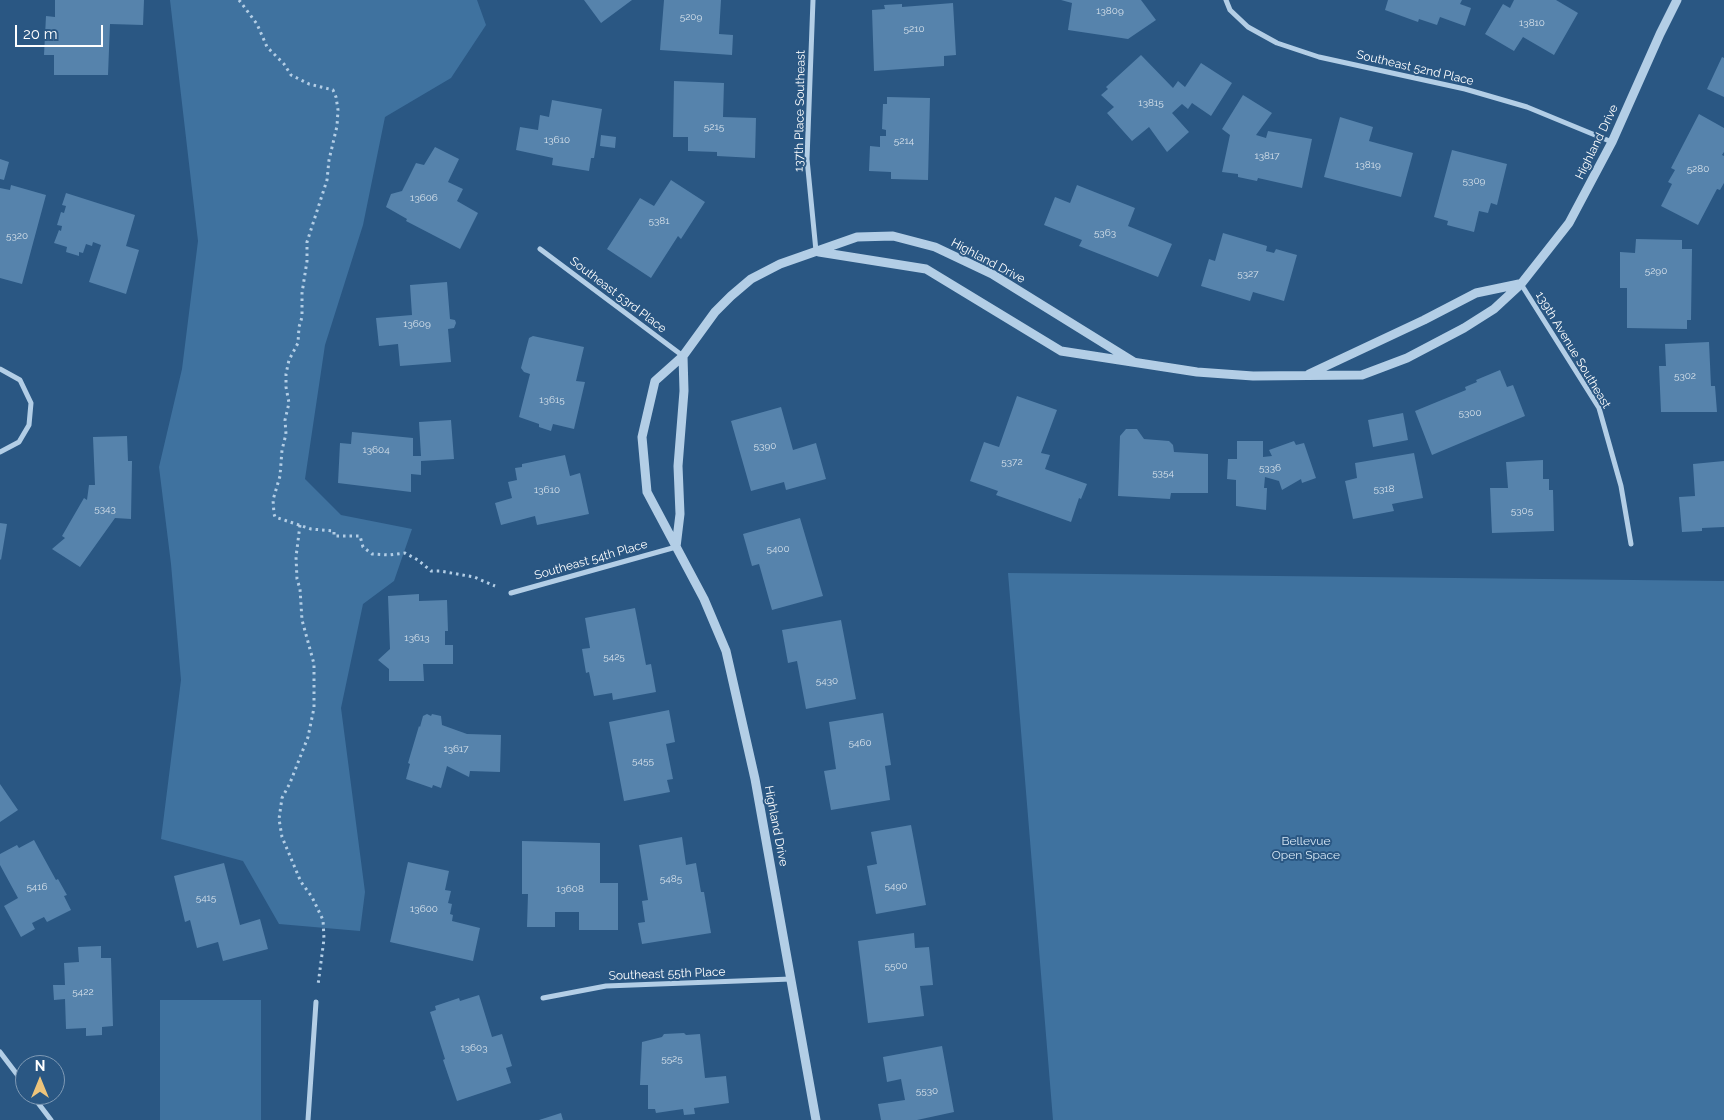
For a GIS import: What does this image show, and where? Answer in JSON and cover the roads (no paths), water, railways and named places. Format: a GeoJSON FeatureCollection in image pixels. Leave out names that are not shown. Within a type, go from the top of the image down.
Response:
{"type":"FeatureCollection","features":[{"type":"Feature","properties":{"kind":"street","name":"137th Place Southeast"},"geometry":{"type":"LineString","coordinates":[[813,0],[807,159],[816,252]]}},
{"type":"Feature","properties":{"kind":"street","name":"Southeast 52nd Place"},"geometry":{"type":"LineString","coordinates":[[1226,0],[1230,10],[1248,27],[1277,43],[1319,57],[1466,89],[1527,107],[1612,142]]}},
{"type":"Feature","properties":{"kind":"street","name":"Highland Drive"},"geometry":{"type":"LineString","coordinates":[[816,252],[926,269],[1061,351],[1198,372],[1244,376],[1362,375],[1407,358],[1489,312],[1521,284],[1569,223],[1612,142],[1677,0]]}},
{"type":"Feature","properties":{"kind":"street","name":"Highland Drive"},"geometry":{"type":"LineString","coordinates":[[816,1120],[755,780],[726,651],[704,599],[647,492],[642,436],[655,381],[683,356],[715,312],[730,296],[751,279],[780,264],[857,237],[893,236],[935,247],[992,274],[1134,362]]}},
{"type":"Feature","properties":{"kind":"street","name":"Southeast 53rd Place"},"geometry":{"type":"LineString","coordinates":[[540,248],[683,356]]}},
{"type":"Feature","properties":{"kind":"street","name":"Highland Drive"},"geometry":{"type":"LineString","coordinates":[[1307,375],[1424,320],[1476,293],[1521,284]]}},
{"type":"Feature","properties":{"kind":"street","name":"139th Avenue Southeast"},"geometry":{"type":"LineString","coordinates":[[1521,284],[1599,408],[1621,486],[1630,544]]}},
{"type":"Feature","properties":{"kind":"street"},"geometry":{"type":"LineString","coordinates":[[676,547],[680,514],[678,466],[684,391],[683,356]]}},
{"type":"Feature","properties":{"kind":"street"},"geometry":{"type":"LineString","coordinates":[[0,368],[20,380],[31,403],[29,425],[19,442],[0,452]]}},
{"type":"Feature","properties":{"kind":"street","name":"Southeast 54th Place"},"geometry":{"type":"LineString","coordinates":[[511,593],[676,547]]}},
{"type":"Feature","properties":{"kind":"street","name":"Southeast 55th Place"},"geometry":{"type":"LineString","coordinates":[[543,998],[606,986],[792,979]]}},
{"type":"Feature","properties":{"kind":"street"},"geometry":{"type":"LineString","coordinates":[[308,1120],[316,1002]]}},
{"type":"Feature","properties":{"kind":"street"},"geometry":{"type":"LineString","coordinates":[[0,1052],[15,1072]]}},
{"type":"Feature","properties":{"kind":"street"},"geometry":{"type":"LineString","coordinates":[[40,1105],[52,1120]]}},
{"type":"Feature","properties":{"kind":"park label","name":"Bellevue Open Space"},"geometry":{"type":"Point","coordinates":[1306,848]}}]}
